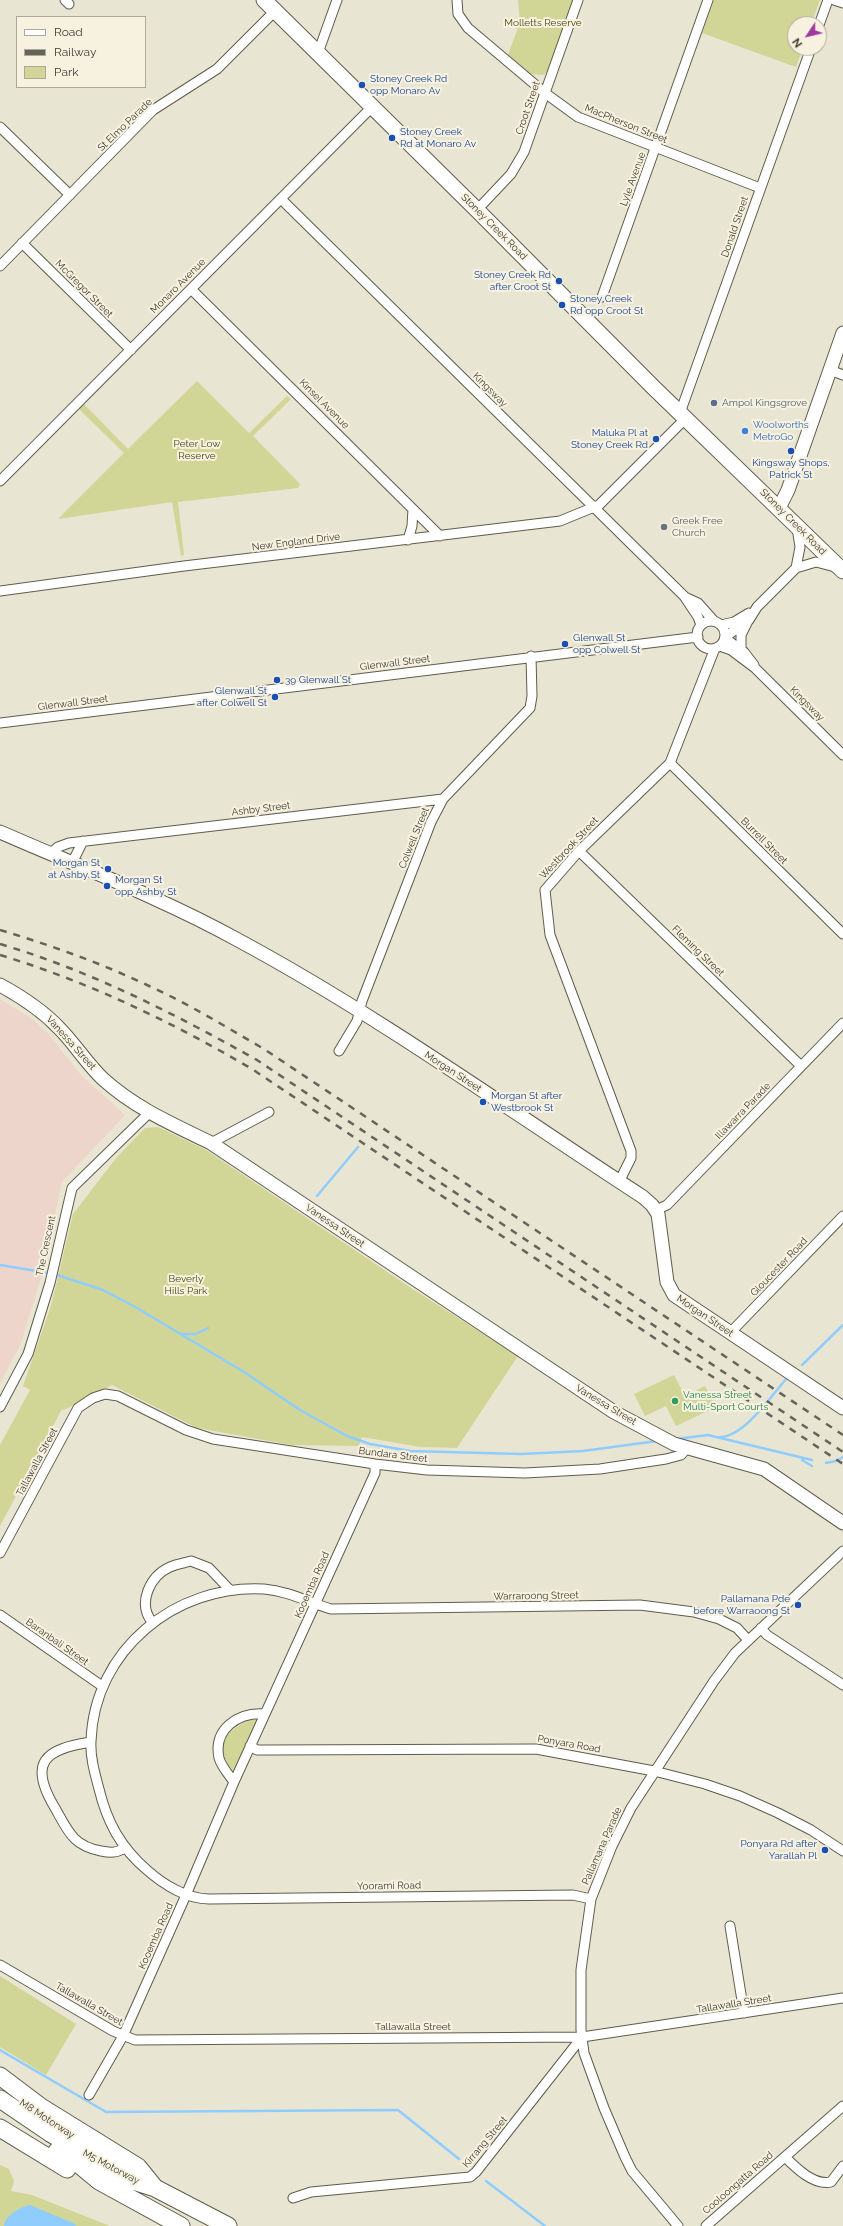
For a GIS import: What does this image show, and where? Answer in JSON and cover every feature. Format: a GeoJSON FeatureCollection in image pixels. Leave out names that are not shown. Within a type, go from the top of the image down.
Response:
{"type":"FeatureCollection","features":[{"type":"Feature","properties":{"kind":"highway"},"geometry":{"type":"LineString","coordinates":[[0,2076],[41,2107],[138,2167],[155,2188]]}},
{"type":"Feature","properties":{"kind":"highway","name":"M8 Motorway"},"geometry":{"type":"LineString","coordinates":[[0,2087],[36,2114],[136,2172],[155,2188]]}},
{"type":"Feature","properties":{"kind":"highway","name":"M5 Motorway"},"geometry":{"type":"LineString","coordinates":[[0,2099],[50,2133],[133,2181],[155,2188],[228,2226]]}},
{"type":"Feature","properties":{"kind":"highway","name":"M5 Motorway"},"geometry":{"type":"LineString","coordinates":[[0,2113],[76,2162],[99,2181],[181,2226]]}},
{"type":"Feature","properties":{"kind":"highway"},"geometry":{"type":"LineString","coordinates":[[0,2128],[71,2171],[99,2181]]}},
{"type":"Feature","properties":{"kind":"highway"},"geometry":{"type":"LineString","coordinates":[[0,2137],[68,2176],[99,2181]]}},
{"type":"Feature","properties":{"kind":"main road","name":"Stoney Creek Road"},"geometry":{"type":"LineString","coordinates":[[264,0],[683,416],[842,570]]}},
{"type":"Feature","properties":{"kind":"street"},"geometry":{"type":"LineString","coordinates":[[318,53],[337,0]]}},
{"type":"Feature","properties":{"kind":"street","name":"MacPherson Street"},"geometry":{"type":"LineString","coordinates":[[457,0],[458,14],[468,28],[545,93],[578,117],[760,188]]}},
{"type":"Feature","properties":{"kind":"street","name":"Croot Street"},"geometry":{"type":"LineString","coordinates":[[477,210],[519,163],[578,0]]}},
{"type":"Feature","properties":{"kind":"street","name":"Lyle Avenue"},"geometry":{"type":"LineString","coordinates":[[602,297],[708,0]]}},
{"type":"Feature","properties":{"kind":"street"},"geometry":{"type":"LineString","coordinates":[[822,16],[828,0]]}},
{"type":"Feature","properties":{"kind":"street"},"geometry":{"type":"LineString","coordinates":[[834,0],[843,3]]}},
{"type":"Feature","properties":{"kind":"street","name":"St Elmo Parade"},"geometry":{"type":"LineString","coordinates":[[0,266],[153,110],[217,69],[275,11]]}},
{"type":"Feature","properties":{"kind":"street","name":"Donald Street"},"geometry":{"type":"LineString","coordinates":[[683,416],[760,188],[808,56]]}},
{"type":"Feature","properties":{"kind":"street","name":"Monaro Avenue"},"geometry":{"type":"LineString","coordinates":[[0,482],[372,107]]}},
{"type":"Feature","properties":{"kind":"street"},"geometry":{"type":"LineString","coordinates":[[0,127],[70,195]]}},
{"type":"Feature","properties":{"kind":"street","name":"Kingsway"},"geometry":{"type":"LineString","coordinates":[[281,199],[684,596],[698,617],[701,625]]}},
{"type":"Feature","properties":{"kind":"street","name":"McGregor Street"},"geometry":{"type":"LineString","coordinates":[[22,243],[130,350]]}},
{"type":"Feature","properties":{"kind":"street","name":"Kinsel Avenue"},"geometry":{"type":"LineString","coordinates":[[191,289],[440,536]]}},
{"type":"Feature","properties":{"kind":"street"},"geometry":{"type":"LineString","coordinates":[[779,508],[788,490],[843,333]]}},
{"type":"Feature","properties":{"kind":"street"},"geometry":{"type":"LineString","coordinates":[[830,370],[843,375]]}},
{"type":"Feature","properties":{"kind":"street","name":"New England Drive"},"geometry":{"type":"LineString","coordinates":[[0,591],[184,566],[546,524],[573,517],[593,508],[604,500],[683,416]]}},
{"type":"Feature","properties":{"kind":"street"},"geometry":{"type":"LineString","coordinates":[[408,540],[412,526],[413,509]]}},
{"type":"Feature","properties":{"kind":"street"},"geometry":{"type":"LineString","coordinates":[[795,524],[800,547],[796,568]]}},
{"type":"Feature","properties":{"kind":"street"},"geometry":{"type":"LineString","coordinates":[[749,620],[718,643],[698,637],[701,625],[710,621],[717,623],[734,622],[757,607],[796,568],[821,562],[842,570]]}},
{"type":"Feature","properties":{"kind":"street","name":"Kingsway"},"geometry":{"type":"LineString","coordinates":[[684,596],[698,603],[724,630],[718,643]]}},
{"type":"Feature","properties":{"kind":"street"},"geometry":{"type":"LineString","coordinates":[[741,649],[742,632],[757,607]]}},
{"type":"Feature","properties":{"kind":"street","name":"Glenwall Street"},"geometry":{"type":"LineString","coordinates":[[0,723],[531,656],[698,637]]}},
{"type":"Feature","properties":{"kind":"street","name":"Kingsway"},"geometry":{"type":"LineString","coordinates":[[718,643],[741,649],[755,668]]}},
{"type":"Feature","properties":{"kind":"street","name":"Kingsway"},"geometry":{"type":"LineString","coordinates":[[718,643],[731,650],[755,668],[843,755]]}},
{"type":"Feature","properties":{"kind":"street","name":"Westbrook Street"},"geometry":{"type":"LineString","coordinates":[[619,1182],[631,1158],[631,1151],[550,935],[545,890],[579,851],[670,763],[708,665],[708,653],[718,643]]}},
{"type":"Feature","properties":{"kind":"street","name":"Colwell Street"},"geometry":{"type":"LineString","coordinates":[[340,1051],[357,1021],[362,1001],[431,822],[443,799],[530,708],[532,696],[531,656]]}},
{"type":"Feature","properties":{"kind":"street","name":"Burrell Street"},"geometry":{"type":"LineString","coordinates":[[670,763],[843,934]]}},
{"type":"Feature","properties":{"kind":"street","name":"Ashby Street"},"geometry":{"type":"LineString","coordinates":[[50,854],[63,845],[83,842],[443,799]]}},
{"type":"Feature","properties":{"kind":"street","name":"Morgan Street"},"geometry":{"type":"LineString","coordinates":[[0,832],[223,932],[299,974],[360,1010],[643,1197],[656,1210],[670,1289],[684,1303],[843,1408]]}},
{"type":"Feature","properties":{"kind":"street"},"geometry":{"type":"LineString","coordinates":[[72,864],[83,842]]}},
{"type":"Feature","properties":{"kind":"street","name":"Fleming Street"},"geometry":{"type":"LineString","coordinates":[[579,851],[801,1066]]}},
{"type":"Feature","properties":{"kind":"street","name":"Vanessa Street"},"geometry":{"type":"LineString","coordinates":[[0,985],[40,1010],[59,1028],[102,1078],[121,1094],[149,1113],[211,1143],[600,1402],[674,1444],[764,1470],[843,1523]]}},
{"type":"Feature","properties":{"kind":"street","name":"Illawarra Parade"},"geometry":{"type":"LineString","coordinates":[[656,1210],[667,1205],[843,1023]]}},
{"type":"Feature","properties":{"kind":"street"},"geometry":{"type":"LineString","coordinates":[[211,1143],[269,1112]]}},
{"type":"Feature","properties":{"kind":"street","name":"The Crescent"},"geometry":{"type":"LineString","coordinates":[[0,1407],[28,1354],[55,1262],[72,1188],[149,1113]]}},
{"type":"Feature","properties":{"kind":"street","name":"Gloucester Road"},"geometry":{"type":"LineString","coordinates":[[730,1333],[843,1216]]}},
{"type":"Feature","properties":{"kind":"street","name":"Bundara Street"},"geometry":{"type":"LineString","coordinates":[[105,1394],[118,1396],[186,1430],[213,1439],[375,1464],[427,1470],[525,1473],[592,1469],[666,1459],[681,1454],[687,1448]]}},
{"type":"Feature","properties":{"kind":"street","name":"Tallawalla Street"},"geometry":{"type":"LineString","coordinates":[[0,1553],[78,1408],[93,1398],[105,1394]]}},
{"type":"Feature","properties":{"kind":"street","name":"Kooemba Road"},"geometry":{"type":"LineString","coordinates":[[89,2095],[123,2036],[250,1746],[375,1472],[375,1464]]}},
{"type":"Feature","properties":{"kind":"street","name":"Pallamana Parade"},"geometry":{"type":"LineString","coordinates":[[678,2226],[632,2171],[604,2108],[584,2053],[582,2037],[581,1970],[591,1899],[612,1846],[631,1808],[714,1681],[748,1640],[843,1551]]}},
{"type":"Feature","properties":{"kind":"street"},"geometry":{"type":"LineString","coordinates":[[152,1622],[147,1615],[145,1602],[151,1582],[169,1567],[191,1561],[209,1568],[230,1590]]}},
{"type":"Feature","properties":{"kind":"street","name":"Warraroong Street"},"geometry":{"type":"LineString","coordinates":[[102,1686],[122,1654],[152,1622],[192,1600],[230,1590],[266,1589],[282,1592],[331,1609],[640,1606],[694,1612],[719,1619],[737,1628],[748,1640]]}},
{"type":"Feature","properties":{"kind":"street","name":"Baranbali Street"},"geometry":{"type":"LineString","coordinates":[[0,1615],[102,1686]]}},
{"type":"Feature","properties":{"kind":"street"},"geometry":{"type":"LineString","coordinates":[[761,1628],[767,1634],[843,1686]]}},
{"type":"Feature","properties":{"kind":"street","name":"Yoorami Road"},"geometry":{"type":"LineString","coordinates":[[102,1686],[94,1716],[90,1742],[104,1809],[125,1848],[156,1878],[186,1895],[204,1899],[573,1895],[591,1899]]}},
{"type":"Feature","properties":{"kind":"street"},"geometry":{"type":"LineString","coordinates":[[234,1782],[219,1760],[218,1742],[224,1729],[238,1718],[254,1713],[265,1714]]}},
{"type":"Feature","properties":{"kind":"street"},"geometry":{"type":"LineString","coordinates":[[90,1742],[65,1747],[51,1755],[44,1764],[41,1777],[45,1791],[72,1838],[81,1845],[117,1853],[125,1848]]}},
{"type":"Feature","properties":{"kind":"street","name":"Ponyara Road"},"geometry":{"type":"LineString","coordinates":[[250,1746],[257,1750],[536,1748],[654,1771],[740,1796],[811,1830],[843,1851]]}},
{"type":"Feature","properties":{"kind":"street"},"geometry":{"type":"LineString","coordinates":[[730,1926],[744,2013]]}},
{"type":"Feature","properties":{"kind":"street","name":"Tallawalla Street"},"geometry":{"type":"LineString","coordinates":[[0,1965],[123,2036],[136,2040],[582,2037],[843,1998]]}},
{"type":"Feature","properties":{"kind":"street","name":"Kirrang Street"},"geometry":{"type":"LineString","coordinates":[[293,2198],[311,2192],[470,2177],[476,2172],[582,2037]]}},
{"type":"Feature","properties":{"kind":"street","name":"Cooloongatta Road"},"geometry":{"type":"LineString","coordinates":[[706,2226],[843,2107]]}},
{"type":"Feature","properties":{"kind":"street","name":"Cooloongatta Road"},"geometry":{"type":"LineString","coordinates":[[785,2157],[818,2182],[831,2182],[843,2166]]}},
{"type":"Feature","properties":{"kind":"shaded area"},"geometry":{"type":"Polygon","coordinates":[[[0,999],[31,1018],[47,1032],[81,1075],[125,1115],[62,1182],[45,1265],[21,1343],[0,1384],[0,999]]]}},
{"type":"Feature","properties":{"kind":"green space","name":"Molletts Reserve"},"geometry":{"type":"Polygon","coordinates":[[[518,0],[574,0],[548,71],[543,75],[531,74],[508,55],[520,22],[518,0]]]}},
{"type":"Feature","properties":{"kind":"green space"},"geometry":{"type":"Polygon","coordinates":[[[714,0],[820,0],[814,16],[787,16],[787,56],[800,56],[796,67],[702,33],[714,0]]]}},
{"type":"Feature","properties":{"kind":"green space","name":"Peter Low Reserve"},"geometry":{"type":"Polygon","coordinates":[[[197,381],[249,433],[287,396],[291,399],[253,436],[300,484],[298,488],[178,502],[184,555],[181,556],[172,502],[58,519],[124,453],[79,409],[84,404],[128,449],[197,381]]]}},
{"type":"Feature","properties":{"kind":"green space","name":"Beverly Hills Park"},"geometry":{"type":"Polygon","coordinates":[[[158,1127],[206,1150],[411,1288],[518,1356],[457,1448],[420,1447],[362,1437],[359,1446],[292,1445],[197,1428],[112,1385],[64,1410],[62,1409],[0,1526],[0,1445],[30,1390],[23,1386],[51,1306],[73,1214],[117,1157],[145,1128],[158,1127]]]}},
{"type":"Feature","properties":{"kind":"green space","name":"Vanessa Street Multi-Sport Courts"},"geometry":{"type":"Polygon","coordinates":[[[674,1375],[685,1396],[705,1386],[716,1407],[676,1426],[666,1406],[645,1416],[634,1394],[674,1375]]]}},
{"type":"Feature","properties":{"kind":"green space"},"geometry":{"type":"Polygon","coordinates":[[[248,1720],[257,1720],[234,1771],[228,1765],[221,1748],[226,1734],[248,1720]]]}},
{"type":"Feature","properties":{"kind":"green space"},"geometry":{"type":"Polygon","coordinates":[[[0,1976],[76,2024],[46,2075],[0,2047],[0,1976]]]}},
{"type":"Feature","properties":{"kind":"green space"},"geometry":{"type":"Polygon","coordinates":[[[0,2165],[9,2169],[14,2181],[11,2191],[32,2195],[110,2226],[0,2226],[0,2165]]]}},
{"type":"Feature","properties":{"kind":"water"},"geometry":{"type":"Polygon","coordinates":[[[30,2205],[77,2226],[4,2226],[10,2215],[17,2210],[30,2205]]]}},
{"type":"Feature","properties":{"kind":"waterway"},"geometry":{"type":"LineString","coordinates":[[317,1196],[358,1147]]}},
{"type":"Feature","properties":{"kind":"waterway"},"geometry":{"type":"LineString","coordinates":[[0,1265],[49,1273]]}},
{"type":"Feature","properties":{"kind":"waterway"},"geometry":{"type":"LineString","coordinates":[[54,1274],[103,1290],[137,1308],[244,1372],[300,1410],[347,1436],[370,1444],[410,1451],[521,1454],[583,1451],[657,1441]]}},
{"type":"Feature","properties":{"kind":"waterway"},"geometry":{"type":"LineString","coordinates":[[802,1365],[843,1325]]}},
{"type":"Feature","properties":{"kind":"waterway"},"geometry":{"type":"LineString","coordinates":[[180,1334],[196,1334],[208,1328]]}},
{"type":"Feature","properties":{"kind":"waterway"},"geometry":{"type":"LineString","coordinates":[[720,1437],[729,1435],[748,1423],[787,1378]]}},
{"type":"Feature","properties":{"kind":"waterway"},"geometry":{"type":"LineString","coordinates":[[676,1439],[708,1435],[812,1460]]}},
{"type":"Feature","properties":{"kind":"waterway"},"geometry":{"type":"LineString","coordinates":[[826,1463],[836,1461],[843,1457]]}},
{"type":"Feature","properties":{"kind":"waterway"},"geometry":{"type":"LineString","coordinates":[[802,1460],[812,1466]]}},
{"type":"Feature","properties":{"kind":"waterway"},"geometry":{"type":"LineString","coordinates":[[0,2050],[106,2112],[398,2110],[459,2159]]}},
{"type":"Feature","properties":{"kind":"waterway"},"geometry":{"type":"LineString","coordinates":[[486,2181],[545,2226]]}},
{"type":"Feature","properties":{"kind":"railway"},"geometry":{"type":"LineString","coordinates":[[0,930],[75,955],[131,978],[193,1008],[264,1049],[843,1435]]}},
{"type":"Feature","properties":{"kind":"railway"},"geometry":{"type":"LineString","coordinates":[[0,944],[100,980],[164,1010],[257,1060],[843,1452]]}},
{"type":"Feature","properties":{"kind":"railway"},"geometry":{"type":"LineString","coordinates":[[0,955],[66,978],[129,1004],[161,1019],[252,1069],[843,1464]]}},
{"type":"Feature","properties":{"kind":"place","name":"Stoney Creek Rd opp Monaro Av"},"geometry":{"type":"Point","coordinates":[362,85]}},
{"type":"Feature","properties":{"kind":"place","name":"Stoney Creek Rd at Monaro Av"},"geometry":{"type":"Point","coordinates":[392,138]}},
{"type":"Feature","properties":{"kind":"place","name":"Stoney Creek Rd after Croot St"},"geometry":{"type":"Point","coordinates":[559,281]}},
{"type":"Feature","properties":{"kind":"place","name":"Stoney Creek Rd opp Croot St"},"geometry":{"type":"Point","coordinates":[562,305]}},
{"type":"Feature","properties":{"kind":"place","name":"Ampol Kingsgrove"},"geometry":{"type":"Point","coordinates":[714,403]}},
{"type":"Feature","properties":{"kind":"place","name":"Woolworths MetroGo"},"geometry":{"type":"Point","coordinates":[745,431]}},
{"type":"Feature","properties":{"kind":"place","name":"Maluka Pl at Stoney Creek Rd"},"geometry":{"type":"Point","coordinates":[656,439]}},
{"type":"Feature","properties":{"kind":"place","name":"Kingsway Shops, Patrick St"},"geometry":{"type":"Point","coordinates":[791,451]}},
{"type":"Feature","properties":{"kind":"place","name":"Greek Free Church"},"geometry":{"type":"Point","coordinates":[664,527]}},
{"type":"Feature","properties":{"kind":"place","name":"Glenwall St opp Colwell St"},"geometry":{"type":"Point","coordinates":[565,644]}},
{"type":"Feature","properties":{"kind":"place","name":"39 Glenwall St"},"geometry":{"type":"Point","coordinates":[277,680]}},
{"type":"Feature","properties":{"kind":"place","name":"Glenwall St after Colwell St"},"geometry":{"type":"Point","coordinates":[275,697]}},
{"type":"Feature","properties":{"kind":"place","name":"Morgan St at Ashby St"},"geometry":{"type":"Point","coordinates":[108,869]}},
{"type":"Feature","properties":{"kind":"place","name":"Morgan St opp Ashby St"},"geometry":{"type":"Point","coordinates":[107,886]}},
{"type":"Feature","properties":{"kind":"place","name":"Morgan St after Westbrook St"},"geometry":{"type":"Point","coordinates":[483,1102]}},
{"type":"Feature","properties":{"kind":"place","name":"Vanessa Street Multi-Sport Courts"},"geometry":{"type":"Point","coordinates":[675,1401]}},
{"type":"Feature","properties":{"kind":"place","name":"Pallamana Pde before Warraoong St"},"geometry":{"type":"Point","coordinates":[798,1605]}},
{"type":"Feature","properties":{"kind":"place","name":"Ponyara Rd after Yarallah Pl"},"geometry":{"type":"Point","coordinates":[825,1850]}}]}
